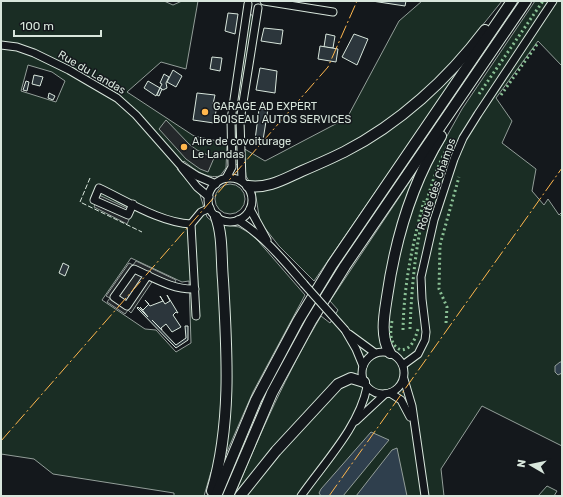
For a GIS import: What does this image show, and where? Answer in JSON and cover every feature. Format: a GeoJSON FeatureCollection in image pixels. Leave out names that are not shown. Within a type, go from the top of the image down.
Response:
{"type":"FeatureCollection","features":[{"type":"Feature","properties":{"kind":"highway"},"geometry":{"type":"LineString","coordinates":[[245,184],[260,188],[272,184],[344,152],[392,122],[415,104],[454,66],[478,39],[502,7],[512,1]]}},
{"type":"Feature","properties":{"kind":"highway"},"geometry":{"type":"LineString","coordinates":[[216,496],[256,400],[298,321],[340,253],[512,1]]}},
{"type":"Feature","properties":{"kind":"highway"},"geometry":{"type":"LineString","coordinates":[[228,496],[262,414],[302,336],[345,266],[526,1]]}},
{"type":"Feature","properties":{"kind":"highway"},"geometry":{"type":"LineString","coordinates":[[390,353],[385,344],[384,328],[391,270],[399,235],[417,184],[447,127],[451,110]]}},
{"type":"Feature","properties":{"kind":"highway"},"geometry":{"type":"LineString","coordinates":[[210,496],[222,444],[227,383],[222,271],[216,217]]}},
{"type":"Feature","properties":{"kind":"highway"},"geometry":{"type":"LineString","coordinates":[[240,496],[276,451],[338,384],[351,378],[366,384]]}},
{"type":"Feature","properties":{"kind":"street"},"geometry":{"type":"LineString","coordinates":[[248,3],[231,120],[232,167],[226,178],[216,184],[209,197],[210,208],[216,217],[227,221],[238,220],[250,209],[252,197],[245,184],[240,121],[258,8],[264,1],[333,12]]}},
{"type":"Feature","properties":{"kind":"street","name":"Route des Champs"},"geometry":{"type":"LineString","coordinates":[[403,365],[418,354],[425,340],[426,332],[421,278],[434,220],[454,159],[463,138],[478,114],[553,1]]}},
{"type":"Feature","properties":{"kind":"street"},"geometry":{"type":"LineString","coordinates":[[248,3],[252,8],[258,8]]}},
{"type":"Feature","properties":{"kind":"street","name":"Rue du Landas"},"geometry":{"type":"LineString","coordinates":[[1,45],[17,47],[41,56],[117,98],[136,115],[180,165],[197,176],[216,184]]}},
{"type":"Feature","properties":{"kind":"street"},"geometry":{"type":"LineString","coordinates":[[180,165],[197,187],[209,197]]}},
{"type":"Feature","properties":{"kind":"street"},"geometry":{"type":"LineString","coordinates":[[226,178],[231,178],[245,184]]}},
{"type":"Feature","properties":{"kind":"street"},"geometry":{"type":"LineString","coordinates":[[133,204],[128,215],[94,200],[99,188],[171,221],[191,224]]}},
{"type":"Feature","properties":{"kind":"street"},"geometry":{"type":"LineString","coordinates":[[196,316],[191,224],[201,212],[210,208]]}},
{"type":"Feature","properties":{"kind":"street"},"geometry":{"type":"LineString","coordinates":[[250,209],[272,247]]}},
{"type":"Feature","properties":{"kind":"street"},"geometry":{"type":"LineString","coordinates":[[238,220],[272,247],[344,330],[356,349],[363,366],[366,384],[364,402],[353,423],[301,496]]}},
{"type":"Feature","properties":{"kind":"street"},"geometry":{"type":"LineString","coordinates":[[148,275],[127,306],[114,297],[134,269],[148,275],[180,289],[195,289]]}},
{"type":"Feature","properties":{"kind":"street"},"geometry":{"type":"LineString","coordinates":[[344,330],[375,354]]}},
{"type":"Feature","properties":{"kind":"street"},"geometry":{"type":"LineString","coordinates":[[363,366],[366,361],[375,354],[390,353],[396,356],[403,365],[404,379],[412,406],[425,496]]}},
{"type":"Feature","properties":{"kind":"street"},"geometry":{"type":"LineString","coordinates":[[353,423],[388,394],[396,390],[404,379]]}},
{"type":"Feature","properties":{"kind":"street"},"geometry":{"type":"LineString","coordinates":[[366,384],[372,391],[388,394],[401,400],[408,410],[414,425]]}},
{"type":"Feature","properties":{"kind":"green space"},"geometry":{"type":"Polygon","coordinates":[[[1,1],[164,1],[173,5],[182,1],[198,1],[186,69],[161,62],[127,92],[194,136],[227,143],[226,168],[220,176],[215,177],[205,175],[184,161],[177,169],[200,195],[207,217],[214,223],[239,227],[253,235],[305,295],[253,392],[222,463],[211,472],[204,496],[174,496],[174,493],[53,474],[34,459],[1,454],[1,1]],[[28,65],[21,91],[56,102],[65,81],[52,72],[28,65]],[[131,258],[102,300],[145,329],[156,330],[176,352],[191,343],[189,281],[182,282],[131,258]]]}},
{"type":"Feature","properties":{"kind":"green space"},"geometry":{"type":"Polygon","coordinates":[[[422,1],[502,1],[456,58],[463,65],[314,281],[279,246],[260,222],[255,191],[246,176],[243,148],[265,161],[347,118],[399,21],[422,1]]]}},
{"type":"Feature","properties":{"kind":"green space"},"geometry":{"type":"Polygon","coordinates":[[[535,1],[562,1],[562,66],[538,41],[496,98],[512,121],[502,143],[536,169],[532,191],[544,205],[548,199],[559,215],[562,212],[562,446],[482,406],[441,469],[444,496],[238,496],[235,494],[254,448],[297,359],[321,316],[330,323],[338,310],[330,301],[420,166],[428,170],[462,109],[535,1]]]}},
{"type":"Feature","properties":{"kind":"green space"},"geometry":{"type":"Polygon","coordinates":[[[250,14],[252,15],[253,19],[238,165],[234,164],[232,122],[250,14]]]}},
{"type":"Feature","properties":{"kind":"green space"},"geometry":{"type":"Polygon","coordinates":[[[230,184],[240,189],[245,199],[240,209],[230,214],[220,209],[215,199],[220,189],[230,184]]]}},
{"type":"Feature","properties":{"kind":"green space"},"geometry":{"type":"Polygon","coordinates":[[[547,486],[557,491],[554,496],[538,496],[547,486]]]}},
{"type":"Feature","properties":{"kind":"shaded area","name":"Aire de covoiturage Le Landas"},"geometry":{"type":"Polygon","coordinates":[[[166,120],[189,144],[197,150],[214,158],[208,172],[200,169],[186,159],[159,129],[166,120]]]}},
{"type":"Feature","properties":{"kind":"shaded area"},"geometry":{"type":"Polygon","coordinates":[[[99,195],[133,211],[127,224],[94,207],[99,195]]]}},
{"type":"Feature","properties":{"kind":"shaded area"},"geometry":{"type":"Polygon","coordinates":[[[136,261],[176,280],[174,284],[156,276],[131,313],[128,310],[125,314],[107,302],[110,298],[106,296],[129,263],[133,265],[136,261]]]}},
{"type":"Feature","properties":{"kind":"water"},"geometry":{"type":"Polygon","coordinates":[[[562,362],[562,373],[558,375],[555,372],[555,366],[562,362]]]}},
{"type":"Feature","properties":{"kind":"water"},"geometry":{"type":"Polygon","coordinates":[[[371,432],[389,440],[343,496],[321,496],[319,493],[321,489],[371,432]]]}},
{"type":"Feature","properties":{"kind":"water"},"geometry":{"type":"Polygon","coordinates":[[[397,448],[407,496],[356,496],[392,450],[397,448]]]}},
{"type":"Feature","properties":{"kind":"building"},"geometry":{"type":"Polygon","coordinates":[[[372,1],[406,1],[405,6],[372,1]]]}},
{"type":"Feature","properties":{"kind":"building"},"geometry":{"type":"Polygon","coordinates":[[[228,13],[238,14],[235,34],[225,31],[228,13]]]}},
{"type":"Feature","properties":{"kind":"building"},"geometry":{"type":"Polygon","coordinates":[[[264,28],[283,30],[281,44],[261,41],[264,28]]]}},
{"type":"Feature","properties":{"kind":"building"},"geometry":{"type":"Polygon","coordinates":[[[326,34],[335,36],[333,48],[324,47],[326,34]]]}},
{"type":"Feature","properties":{"kind":"building"},"geometry":{"type":"Polygon","coordinates":[[[354,34],[368,39],[357,65],[342,57],[354,34]]]}},
{"type":"Feature","properties":{"kind":"building"},"geometry":{"type":"Polygon","coordinates":[[[320,46],[338,49],[336,62],[318,59],[320,46]]]}},
{"type":"Feature","properties":{"kind":"building"},"geometry":{"type":"Polygon","coordinates":[[[212,57],[222,58],[220,71],[210,69],[212,57]]]}},
{"type":"Feature","properties":{"kind":"building"},"geometry":{"type":"Polygon","coordinates":[[[260,68],[277,71],[275,93],[256,90],[260,68]]]}},
{"type":"Feature","properties":{"kind":"building"},"geometry":{"type":"Polygon","coordinates":[[[173,70],[182,76],[176,87],[167,82],[173,70]]]}},
{"type":"Feature","properties":{"kind":"building"},"geometry":{"type":"Polygon","coordinates":[[[164,74],[169,77],[166,83],[167,88],[163,90],[160,88],[162,84],[160,83],[164,74]]]}},
{"type":"Feature","properties":{"kind":"building"},"geometry":{"type":"Polygon","coordinates":[[[34,75],[43,77],[40,86],[32,84],[34,75]]]}},
{"type":"Feature","properties":{"kind":"building"},"geometry":{"type":"Polygon","coordinates":[[[26,81],[29,82],[27,91],[23,90],[26,81]]]}},
{"type":"Feature","properties":{"kind":"building"},"geometry":{"type":"Polygon","coordinates":[[[148,81],[160,88],[156,96],[144,88],[148,81]]]}},
{"type":"Feature","properties":{"kind":"building"},"geometry":{"type":"Polygon","coordinates":[[[160,88],[162,89],[159,96],[157,95],[160,88]]]}},
{"type":"Feature","properties":{"kind":"building"},"geometry":{"type":"Polygon","coordinates":[[[49,93],[55,96],[53,100],[48,98],[49,93]]]}},
{"type":"Feature","properties":{"kind":"building","name":"GARAGE AD EXPERT BOISEAU AUTOS SERVICES"},"geometry":{"type":"Polygon","coordinates":[[[197,93],[215,95],[213,104],[217,105],[214,123],[193,120],[197,93]]]}},
{"type":"Feature","properties":{"kind":"building"},"geometry":{"type":"Polygon","coordinates":[[[259,109],[268,109],[263,140],[255,140],[259,109]]]}},
{"type":"Feature","properties":{"kind":"building"},"geometry":{"type":"Polygon","coordinates":[[[63,263],[69,266],[65,276],[59,273],[63,263]]]}},
{"type":"Feature","properties":{"kind":"building"},"geometry":{"type":"Polygon","coordinates":[[[167,295],[178,313],[176,312],[173,315],[181,327],[172,332],[166,324],[161,328],[162,330],[152,320],[176,345],[186,338],[185,326],[188,326],[188,340],[176,348],[137,308],[138,307],[148,317],[140,307],[143,310],[149,304],[150,306],[163,301],[160,296],[165,304],[170,301],[167,295]]]}},
{"type":"Feature","properties":{"kind":"hedge"},"geometry":{"type":"LineString","coordinates":[[479,94],[543,1]]}},
{"type":"Feature","properties":{"kind":"hedge"},"geometry":{"type":"LineString","coordinates":[[501,95],[538,43]]}},
{"type":"Feature","properties":{"kind":"hedge"},"geometry":{"type":"LineString","coordinates":[[410,329],[412,291],[419,233],[428,196],[448,144]]}},
{"type":"Feature","properties":{"kind":"hedge"},"geometry":{"type":"LineString","coordinates":[[446,323],[447,307],[439,289],[440,245],[459,177]]}},
{"type":"Feature","properties":{"kind":"hedge"},"geometry":{"type":"LineString","coordinates":[[403,330],[409,265],[424,201]]}},
{"type":"Feature","properties":{"kind":"hedge"},"geometry":{"type":"LineString","coordinates":[[392,321],[392,342],[401,350],[410,346],[418,329]]}},
{"type":"Feature","properties":{"kind":"fence"},"geometry":{"type":"LineString","coordinates":[[90,178],[80,202],[142,232]]}},
{"type":"Feature","properties":{"kind":"power"},"geometry":{"type":"LineString","coordinates":[[1,441],[328,67],[357,1]]}},
{"type":"Feature","properties":{"kind":"power"},"geometry":{"type":"LineString","coordinates":[[329,496],[562,168]]}},
{"type":"Feature","properties":{"kind":"place","name":"GARAGE AD EXPERT BOISEAU AUTOS SERVICES"},"geometry":{"type":"Point","coordinates":[205,112]}},
{"type":"Feature","properties":{"kind":"place","name":"Aire de covoiturage Le Landas"},"geometry":{"type":"Point","coordinates":[184,147]}}]}
